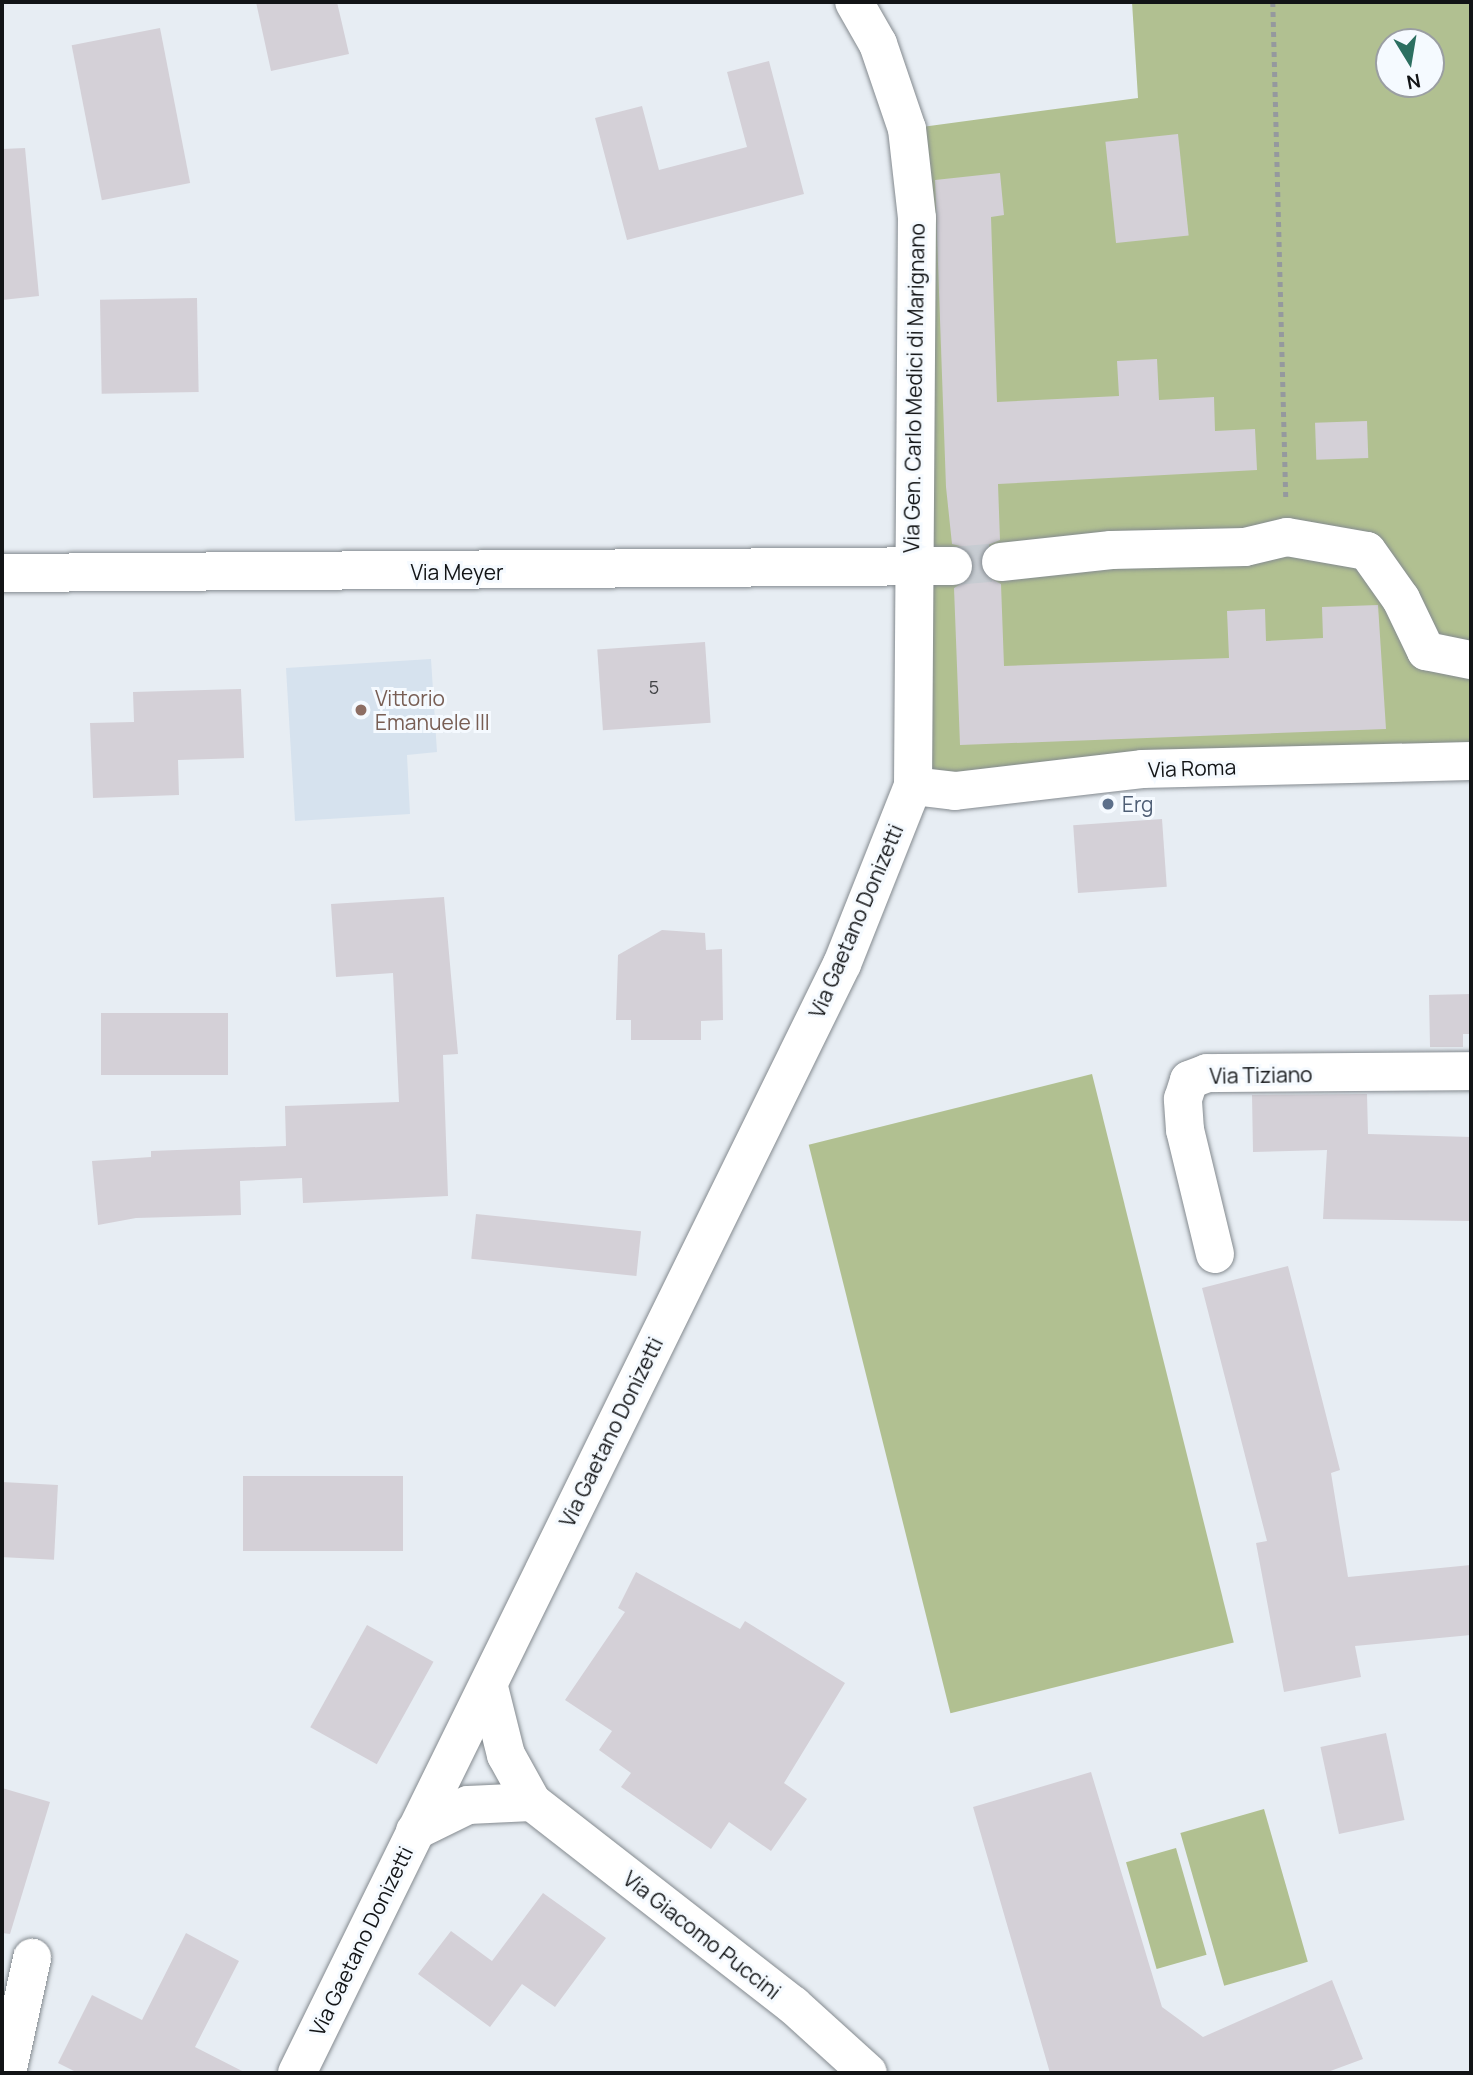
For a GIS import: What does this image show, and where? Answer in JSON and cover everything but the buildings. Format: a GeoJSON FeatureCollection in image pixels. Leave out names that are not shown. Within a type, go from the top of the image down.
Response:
{"type":"FeatureCollection","features":[{"type":"Feature","properties":{"kind":"street","name":"Via Gen. Carlo Medici di Marignano"},"geometry":{"type":"LineString","coordinates":[[854,2],[878,44],[907,129],[917,218],[911,571],[913,786]]}},
{"type":"Feature","properties":{"kind":"street"},"geometry":{"type":"LineString","coordinates":[[1001,562],[1111,550],[1245,547],[1287,537],[1367,551],[1401,598],[1426,650],[1471,660]]}},
{"type":"Feature","properties":{"kind":"street","name":"Via Meyer"},"geometry":{"type":"LineString","coordinates":[[2,573],[911,571],[953,566]]}},
{"type":"Feature","properties":{"kind":"street","name":"Via Roma"},"geometry":{"type":"LineString","coordinates":[[913,786],[955,791],[1142,769],[1471,761]]}},
{"type":"Feature","properties":{"kind":"street","name":"Via Gaetano Donizetti"},"geometry":{"type":"LineString","coordinates":[[296,2073],[489,1687],[842,964],[913,786]]}},
{"type":"Feature","properties":{"kind":"street","name":"Via Tiziano"},"geometry":{"type":"LineString","coordinates":[[1215,1254],[1185,1130],[1183,1099],[1189,1080],[1206,1073],[1471,1071]]}},
{"type":"Feature","properties":{"kind":"street","name":"Via Giacomo Puccini"},"geometry":{"type":"LineString","coordinates":[[489,1687],[506,1755],[532,1802],[793,2005],[868,2073]]}},
{"type":"Feature","properties":{"kind":"street"},"geometry":{"type":"LineString","coordinates":[[415,1831],[468,1805],[532,1802]]}},
{"type":"Feature","properties":{"kind":"street"},"geometry":{"type":"LineString","coordinates":[[7,2073],[33,1958]]}},
{"type":"Feature","properties":{"kind":"path"},"geometry":{"type":"LineString","coordinates":[[1273,2],[1287,537]]}},
{"type":"Feature","properties":{"kind":"shaded area","name":"Vittorio Emanuele III"},"geometry":{"type":"Polygon","coordinates":[[[431,659],[437,752],[407,755],[410,814],[295,821],[286,668],[431,659]]]}},
{"type":"Feature","properties":{"kind":"green space"},"geometry":{"type":"Polygon","coordinates":[[[1132,2],[1471,2],[1471,761],[913,786],[907,129],[1138,98],[1132,2]]]}},
{"type":"Feature","properties":{"kind":"green space"},"geometry":{"type":"Polygon","coordinates":[[[1092,1074],[1234,1643],[950,1713],[809,1145],[1092,1074]]]}},
{"type":"Feature","properties":{"kind":"green space"},"geometry":{"type":"Polygon","coordinates":[[[1264,1809],[1308,1962],[1224,1986],[1180,1833],[1264,1809]]]}},
{"type":"Feature","properties":{"kind":"green space"},"geometry":{"type":"Polygon","coordinates":[[[1176,1848],[1207,1955],[1157,1969],[1126,1862],[1176,1848]]]}},
{"type":"Feature","properties":{"kind":"tunnel"},"geometry":{"type":"LineString","coordinates":[[953,566],[1001,562]]}},
{"type":"Feature","properties":{"kind":"place","name":"Vittorio Emanuele III"},"geometry":{"type":"Point","coordinates":[361,710]}},
{"type":"Feature","properties":{"kind":"place","name":"Erg"},"geometry":{"type":"Point","coordinates":[1108,804]}}]}
